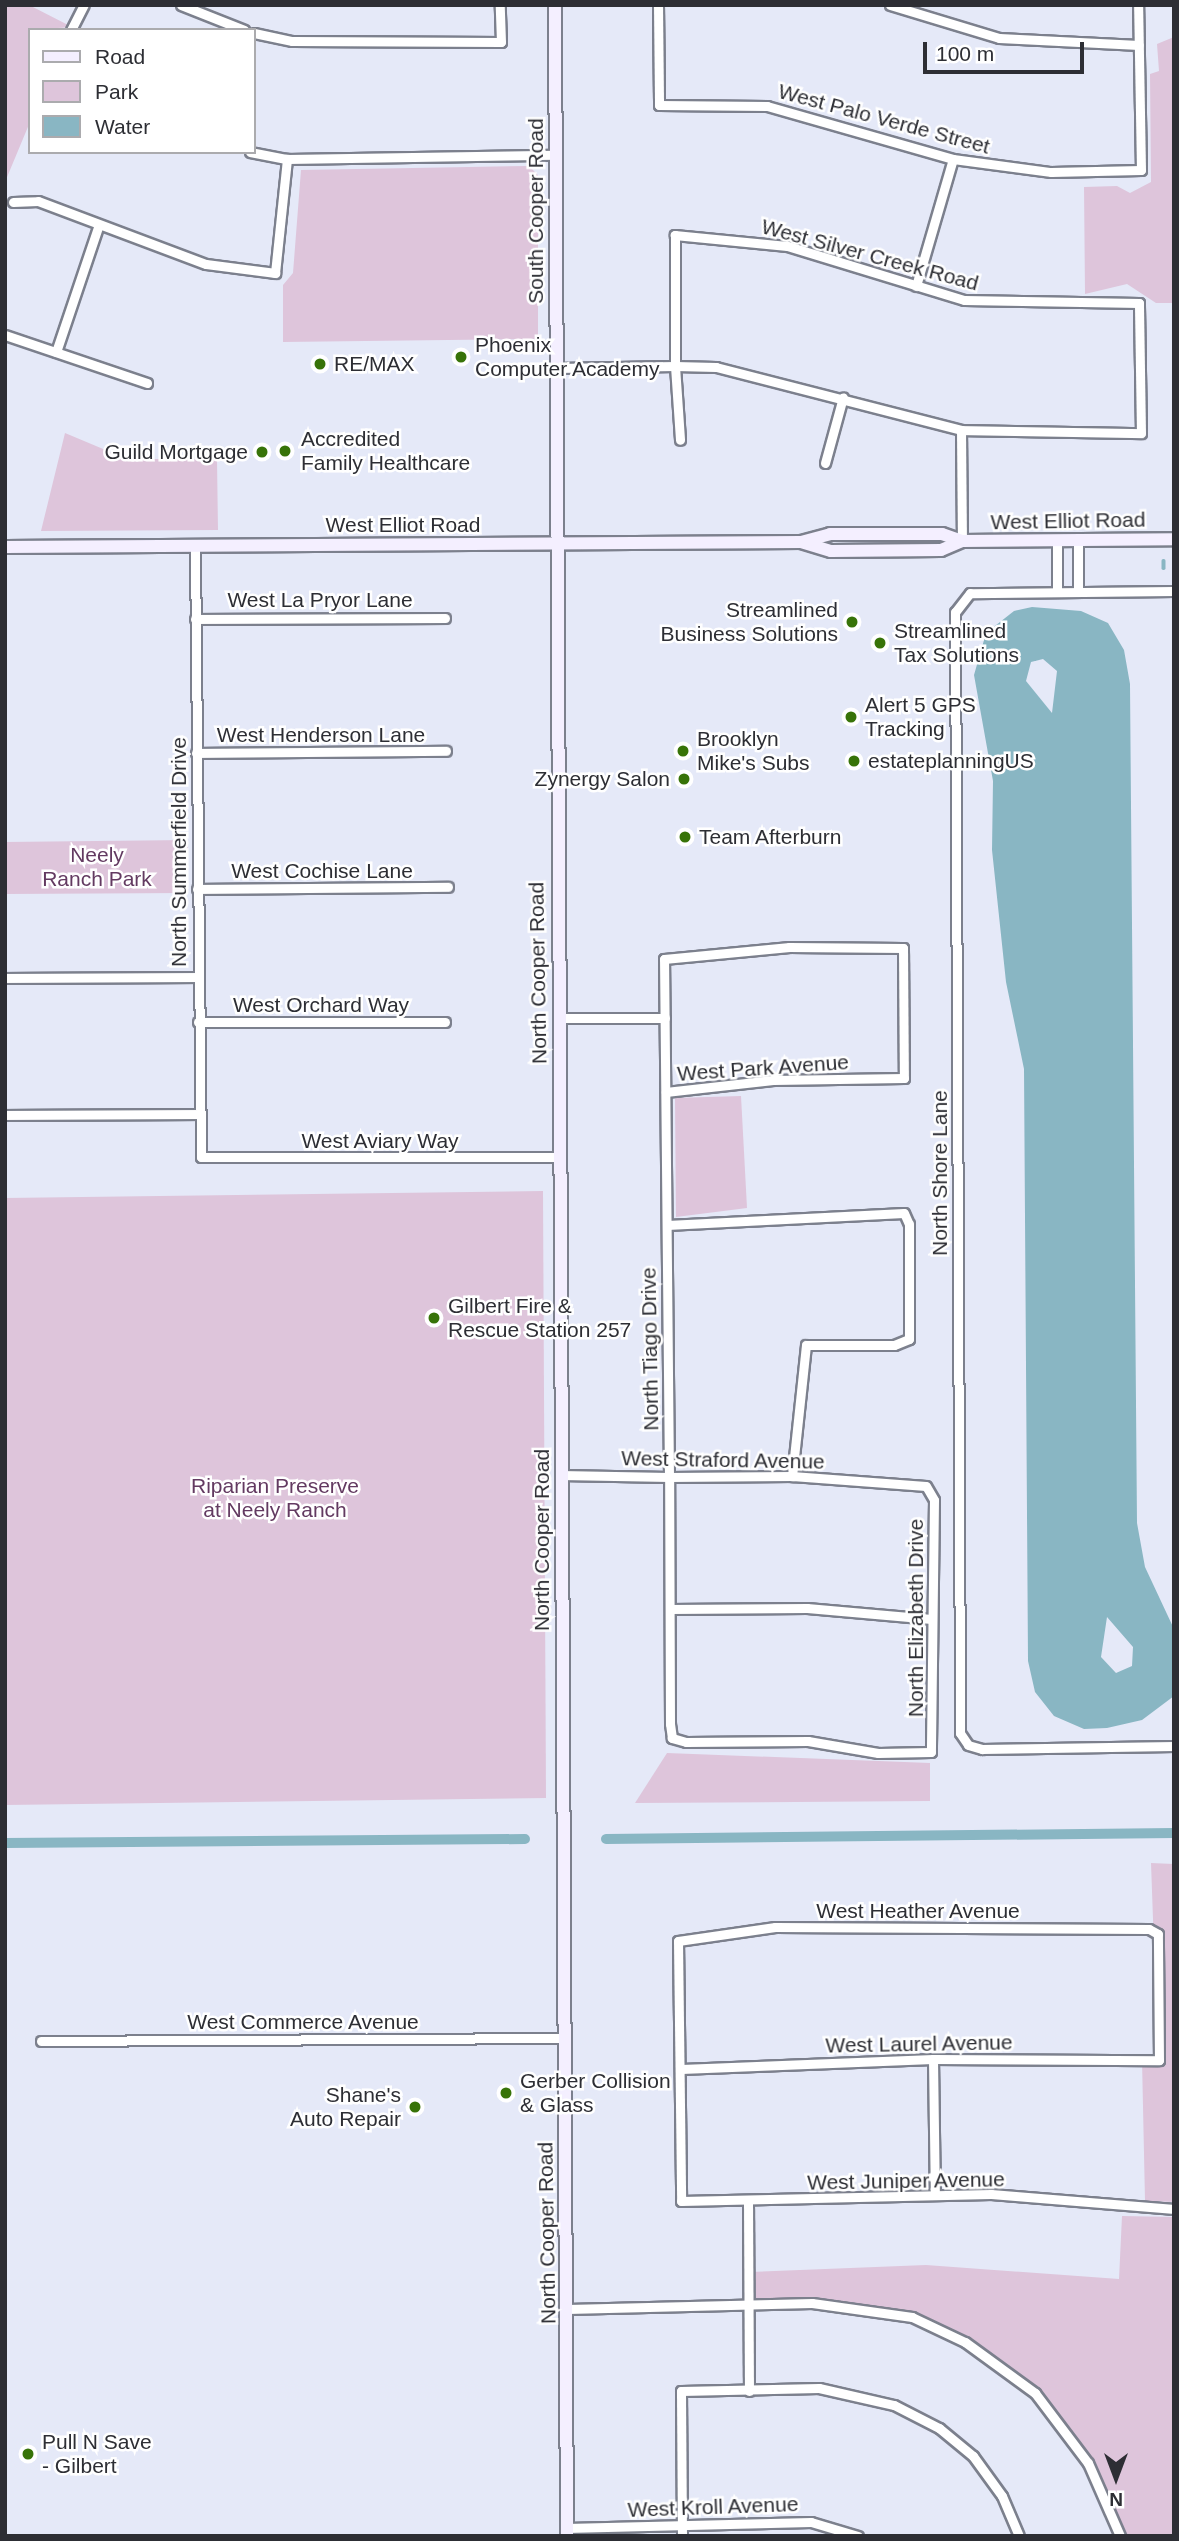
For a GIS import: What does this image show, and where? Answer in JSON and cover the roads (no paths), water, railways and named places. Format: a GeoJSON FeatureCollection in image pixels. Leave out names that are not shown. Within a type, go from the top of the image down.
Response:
{"type":"FeatureCollection","features":[{"type":"Feature","properties":{"kind":"main road","name":"South Cooper Road"},"geometry":{"type":"LineString","coordinates":[[554,543],[557,368],[555,5]]}},
{"type":"Feature","properties":{"kind":"main road","name":"West Elliot Road"},"geometry":{"type":"LineString","coordinates":[[5,547],[801,542],[831,551],[942,550],[962,541],[1174,539]]}},
{"type":"Feature","properties":{"kind":"main road","name":"North Cooper Road"},"geometry":{"type":"LineString","coordinates":[[554,543],[567,2309],[566,2532]]}},
{"type":"Feature","properties":{"kind":"street"},"geometry":{"type":"LineString","coordinates":[[72,28],[84,5]]}},
{"type":"Feature","properties":{"kind":"street"},"geometry":{"type":"LineString","coordinates":[[181,5],[239,28]]}},
{"type":"Feature","properties":{"kind":"street"},"geometry":{"type":"LineString","coordinates":[[256,33],[292,41],[501,42],[500,5]]}},
{"type":"Feature","properties":{"kind":"street","name":"West Palo Verde Street"},"geometry":{"type":"LineString","coordinates":[[658,5],[659,105],[767,106],[953,159],[1051,172],[1141,170],[1139,45]]}},
{"type":"Feature","properties":{"kind":"street"},"geometry":{"type":"LineString","coordinates":[[890,5],[999,38],[1139,45],[1139,5]]}},
{"type":"Feature","properties":{"kind":"street"},"geometry":{"type":"LineString","coordinates":[[256,153],[288,159],[555,155]]}},
{"type":"Feature","properties":{"kind":"street"},"geometry":{"type":"LineString","coordinates":[[13,202],[38,201],[98,227],[206,264],[275,273],[288,159]]}},
{"type":"Feature","properties":{"kind":"street"},"geometry":{"type":"LineString","coordinates":[[916,286],[953,159]]}},
{"type":"Feature","properties":{"kind":"street"},"geometry":{"type":"LineString","coordinates":[[56,352],[98,227]]}},
{"type":"Feature","properties":{"kind":"street","name":"West Silver Creek Road"},"geometry":{"type":"LineString","coordinates":[[675,366],[675,235],[787,246],[916,286],[993,304],[1139,303],[1140,433],[961,430]]}},
{"type":"Feature","properties":{"kind":"street"},"geometry":{"type":"LineString","coordinates":[[5,335],[146,383]]}},
{"type":"Feature","properties":{"kind":"street"},"geometry":{"type":"LineString","coordinates":[[675,366],[680,440]]}},
{"type":"Feature","properties":{"kind":"street"},"geometry":{"type":"LineString","coordinates":[[557,368],[675,366],[754,372],[961,430],[962,541]]}},
{"type":"Feature","properties":{"kind":"street"},"geometry":{"type":"LineString","coordinates":[[825,463],[843,397]]}},
{"type":"Feature","properties":{"kind":"street"},"geometry":{"type":"LineString","coordinates":[[1057,540],[1057,592]]}},
{"type":"Feature","properties":{"kind":"street"},"geometry":{"type":"LineString","coordinates":[[1078,592],[1079,540]]}},
{"type":"Feature","properties":{"kind":"street","name":"North Summerfield Drive"},"geometry":{"type":"LineString","coordinates":[[195,546],[198,1114],[201,1157]]}},
{"type":"Feature","properties":{"kind":"street","name":"North Shore Lane"},"geometry":{"type":"LineString","coordinates":[[1174,591],[970,593],[955,612],[958,1723],[962,1740],[974,1747],[1174,1746]]}},
{"type":"Feature","properties":{"kind":"street","name":"West La Pryor Lane"},"geometry":{"type":"LineString","coordinates":[[195,619],[445,618]]}},
{"type":"Feature","properties":{"kind":"street","name":"West Henderson Lane"},"geometry":{"type":"LineString","coordinates":[[196,753],[446,751]]}},
{"type":"Feature","properties":{"kind":"street","name":"West Cochise Lane"},"geometry":{"type":"LineString","coordinates":[[197,889],[448,887]]}},
{"type":"Feature","properties":{"kind":"street","name":"North Tiago Drive"},"geometry":{"type":"LineString","coordinates":[[904,1078],[903,948],[789,947],[664,960],[672,1738],[931,1752]]}},
{"type":"Feature","properties":{"kind":"street"},"geometry":{"type":"LineString","coordinates":[[5,978],[197,977]]}},
{"type":"Feature","properties":{"kind":"street"},"geometry":{"type":"LineString","coordinates":[[559,1018],[665,1018]]}},
{"type":"Feature","properties":{"kind":"street","name":"West Orchard Way"},"geometry":{"type":"LineString","coordinates":[[198,1022],[445,1022]]}},
{"type":"Feature","properties":{"kind":"street","name":"West Park Avenue"},"geometry":{"type":"LineString","coordinates":[[666,1092],[773,1080],[904,1078]]}},
{"type":"Feature","properties":{"kind":"street"},"geometry":{"type":"LineString","coordinates":[[5,1115],[198,1114]]}},
{"type":"Feature","properties":{"kind":"street","name":"West Aviary Way"},"geometry":{"type":"LineString","coordinates":[[201,1157],[559,1157]]}},
{"type":"Feature","properties":{"kind":"street"},"geometry":{"type":"LineString","coordinates":[[667,1225],[904,1213],[909,1224],[909,1339],[894,1345],[806,1345],[792,1476]]}},
{"type":"Feature","properties":{"kind":"street","name":"West Straford Avenue"},"geometry":{"type":"LineString","coordinates":[[560,1475],[792,1476],[926,1486]]}},
{"type":"Feature","properties":{"kind":"street","name":"North Elizabeth Drive"},"geometry":{"type":"LineString","coordinates":[[926,1486],[934,1500],[931,1752]]}},
{"type":"Feature","properties":{"kind":"street"},"geometry":{"type":"LineString","coordinates":[[670,1609],[807,1608],[932,1619]]}},
{"type":"Feature","properties":{"kind":"street","name":"West Heather Avenue"},"geometry":{"type":"LineString","coordinates":[[681,2069],[678,1941],[775,1927],[1158,1934],[1159,2060]]}},
{"type":"Feature","properties":{"kind":"street","name":"West Commerce Avenue"},"geometry":{"type":"LineString","coordinates":[[41,2041],[564,2038]]}},
{"type":"Feature","properties":{"kind":"street"},"geometry":{"type":"LineString","coordinates":[[933,2059],[935,2194]]}},
{"type":"Feature","properties":{"kind":"street","name":"West Laurel Avenue"},"geometry":{"type":"LineString","coordinates":[[681,2069],[933,2059],[1159,2060]]}},
{"type":"Feature","properties":{"kind":"street","name":"West Juniper Avenue"},"geometry":{"type":"LineString","coordinates":[[681,2069],[681,2202],[748,2202],[935,2194],[1174,2209]]}},
{"type":"Feature","properties":{"kind":"street"},"geometry":{"type":"LineString","coordinates":[[748,2202],[749,2391]]}},
{"type":"Feature","properties":{"kind":"street"},"geometry":{"type":"LineString","coordinates":[[567,2309],[868,2307],[912,2317],[965,2342],[1001,2365],[1063,2424],[1120,2536]]}},
{"type":"Feature","properties":{"kind":"street"},"geometry":{"type":"LineString","coordinates":[[682,2532],[681,2391],[819,2388],[860,2394],[939,2428],[995,2486],[1019,2536]]}},
{"type":"Feature","properties":{"kind":"street","name":"West Kroll Avenue"},"geometry":{"type":"LineString","coordinates":[[566,2532],[682,2532],[811,2522],[858,2536]]}},
{"type":"Feature","properties":{"kind":"water"},"geometry":{"type":"Polygon","coordinates":[[[1032,607],[1081,611],[1108,623],[1124,650],[1130,684],[1137,1523],[1145,1567],[1174,1629],[1174,1696],[1142,1720],[1107,1728],[1084,1729],[1054,1716],[1035,1692],[1028,1661],[1024,1069],[1006,982],[992,850],[993,781],[974,675],[986,633],[1014,611],[1032,607]],[[1043,659],[1031,662],[1026,681],[1052,713],[1057,671],[1043,659]],[[1107,1617],[1101,1657],[1116,1673],[1132,1666],[1133,1647],[1107,1617]]]}},
{"type":"Feature","properties":{"kind":"waterway"},"geometry":{"type":"LineString","coordinates":[[1164,561],[1164,568]]}},
{"type":"Feature","properties":{"kind":"waterway"},"geometry":{"type":"LineString","coordinates":[[606,1839],[1174,1833]]}},
{"type":"Feature","properties":{"kind":"waterway"},"geometry":{"type":"LineString","coordinates":[[5,1843],[525,1839]]}},
{"type":"Feature","properties":{"kind":"place","name":"Phoenix Computer Academy"},"geometry":{"type":"Point","coordinates":[461,357]}},
{"type":"Feature","properties":{"kind":"place","name":"RE/MAX"},"geometry":{"type":"Point","coordinates":[320,364]}},
{"type":"Feature","properties":{"kind":"place","name":"Accredited Family Healthcare"},"geometry":{"type":"Point","coordinates":[285,451]}},
{"type":"Feature","properties":{"kind":"place","name":"Guild Mortgage"},"geometry":{"type":"Point","coordinates":[262,452]}},
{"type":"Feature","properties":{"kind":"place","name":"Streamlined Business Solutions"},"geometry":{"type":"Point","coordinates":[852,622]}},
{"type":"Feature","properties":{"kind":"place","name":"Streamlined Tax Solutions"},"geometry":{"type":"Point","coordinates":[880,643]}},
{"type":"Feature","properties":{"kind":"place","name":"Alert 5 GPS Tracking"},"geometry":{"type":"Point","coordinates":[851,717]}},
{"type":"Feature","properties":{"kind":"place","name":"Brooklyn Mike's Subs"},"geometry":{"type":"Point","coordinates":[683,751]}},
{"type":"Feature","properties":{"kind":"place","name":"estateplanningUS"},"geometry":{"type":"Point","coordinates":[854,761]}},
{"type":"Feature","properties":{"kind":"place","name":"Zynergy Salon"},"geometry":{"type":"Point","coordinates":[684,779]}},
{"type":"Feature","properties":{"kind":"place","name":"Team Afterburn"},"geometry":{"type":"Point","coordinates":[685,837]}},
{"type":"Feature","properties":{"kind":"place","name":"Gilbert Fire & Rescue Station 257"},"geometry":{"type":"Point","coordinates":[434,1318]}},
{"type":"Feature","properties":{"kind":"place","name":"Gerber Collision & Glass"},"geometry":{"type":"Point","coordinates":[506,2093]}},
{"type":"Feature","properties":{"kind":"place","name":"Shane's Auto Repair"},"geometry":{"type":"Point","coordinates":[415,2107]}},
{"type":"Feature","properties":{"kind":"place","name":"Pull N Save - Gilbert"},"geometry":{"type":"Point","coordinates":[28,2454]}},
{"type":"Feature","properties":{"kind":"park label","name":"Neely Ranch Park"},"geometry":{"type":"Point","coordinates":[97,867]}},
{"type":"Feature","properties":{"kind":"park label","name":"Riparian Preserve at Neely Ranch"},"geometry":{"type":"Point","coordinates":[275,1498]}}]}
